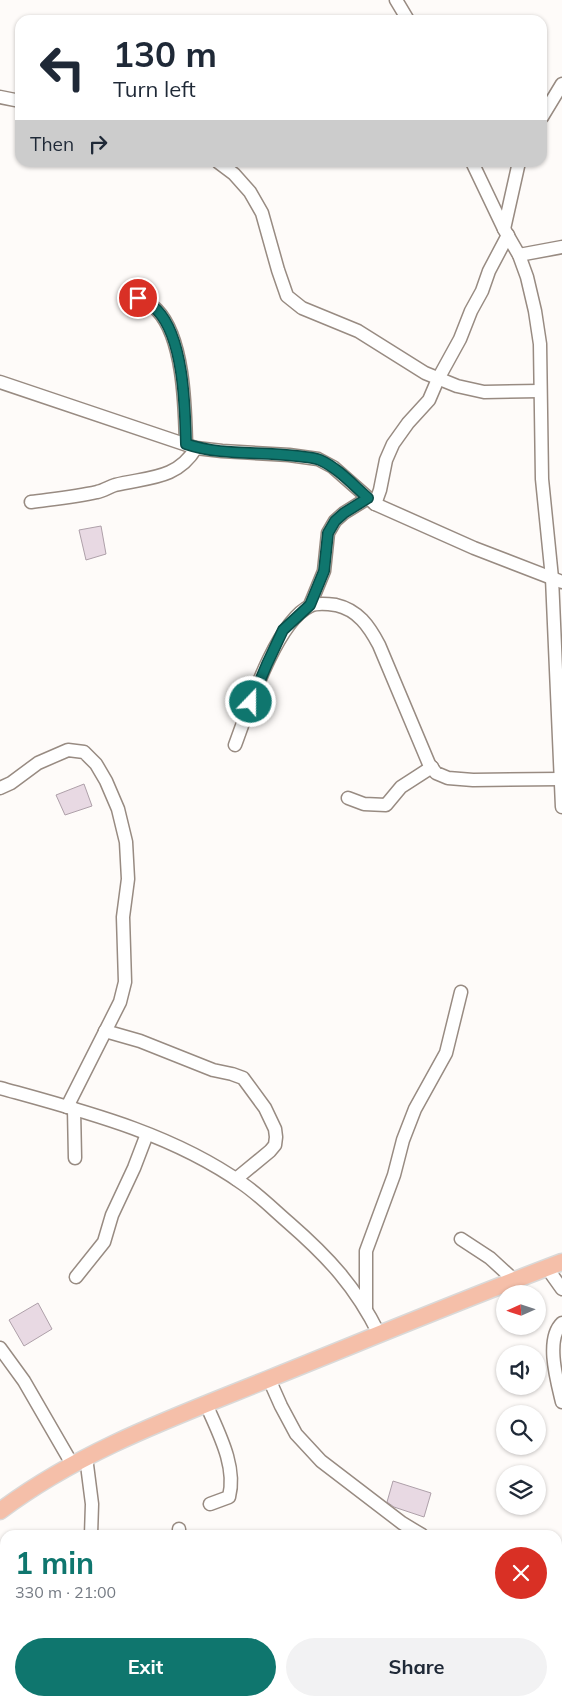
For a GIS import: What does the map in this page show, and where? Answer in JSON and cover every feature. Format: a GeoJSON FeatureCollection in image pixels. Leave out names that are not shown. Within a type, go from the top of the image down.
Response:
{"type":"FeatureCollection","features":[{"type":"Feature","properties":{"kind":"main road"},"geometry":{"type":"LineString","coordinates":[[0,1511],[24,1493],[79,1461],[168,1419],[555,1264]]}},
{"type":"Feature","properties":{"kind":"street"},"geometry":{"type":"LineString","coordinates":[[396,0],[405,15]]}},
{"type":"Feature","properties":{"kind":"street"},"geometry":{"type":"LineString","coordinates":[[547,109],[562,84]]}},
{"type":"Feature","properties":{"kind":"street"},"geometry":{"type":"LineString","coordinates":[[0,97],[15,100]]}},
{"type":"Feature","properties":{"kind":"street"},"geometry":{"type":"LineString","coordinates":[[225,167],[234,174],[250,192],[262,213],[287,296],[302,308],[358,332],[417,368],[457,386],[484,392],[540,391]]}},
{"type":"Feature","properties":{"kind":"street"},"geometry":{"type":"LineString","coordinates":[[474,167],[519,255],[527,277],[540,344],[542,479],[557,580],[562,807]]}},
{"type":"Feature","properties":{"kind":"street"},"geometry":{"type":"LineString","coordinates":[[235,745],[257,688],[283,630],[310,605],[324,571],[328,533],[335,521],[344,513],[372,501],[380,490],[386,460],[393,444],[412,418],[425,406],[460,339],[471,311],[482,292],[506,232],[518,167]]}},
{"type":"Feature","properties":{"kind":"street"},"geometry":{"type":"LineString","coordinates":[[519,255],[562,248]]}},
{"type":"Feature","properties":{"kind":"street"},"geometry":{"type":"LineString","coordinates":[[31,502],[98,492],[114,486],[153,478],[173,471],[189,460],[191,446],[181,371],[175,345],[163,318],[156,309],[138,298]]}},
{"type":"Feature","properties":{"kind":"street"},"geometry":{"type":"LineString","coordinates":[[0,382],[191,446],[222,451],[289,455],[318,459],[333,468],[372,501],[474,548],[557,580]]}},
{"type":"Feature","properties":{"kind":"street"},"geometry":{"type":"LineString","coordinates":[[310,605],[330,604],[346,608],[360,616],[370,628],[432,768],[436,773],[448,778],[473,780],[561,779]]}},
{"type":"Feature","properties":{"kind":"street"},"geometry":{"type":"LineString","coordinates":[[0,788],[11,783],[38,763],[68,750],[84,752],[96,764],[118,809],[126,842],[128,879],[123,917],[125,982],[120,1002],[70,1108],[75,1158]]}},
{"type":"Feature","properties":{"kind":"street"},"geometry":{"type":"LineString","coordinates":[[348,798],[364,804],[386,805],[401,787],[432,768]]}},
{"type":"Feature","properties":{"kind":"street"},"geometry":{"type":"LineString","coordinates":[[366,1308],[366,1251],[394,1175],[403,1140],[415,1109],[446,1053],[461,992]]}},
{"type":"Feature","properties":{"kind":"street"},"geometry":{"type":"LineString","coordinates":[[105,1031],[140,1041],[213,1070],[243,1078],[265,1108],[275,1129],[276,1137],[275,1145],[236,1179]]}},
{"type":"Feature","properties":{"kind":"street"},"geometry":{"type":"LineString","coordinates":[[0,1088],[104,1117],[147,1134],[211,1164],[244,1184],[318,1248],[354,1290],[366,1308],[379,1334]]}},
{"type":"Feature","properties":{"kind":"street"},"geometry":{"type":"LineString","coordinates":[[76,1277],[104,1242],[112,1215],[134,1168],[147,1134]]}},
{"type":"Feature","properties":{"kind":"street"},"geometry":{"type":"LineString","coordinates":[[461,1239],[490,1258],[514,1280]]}},
{"type":"Feature","properties":{"kind":"street"},"geometry":{"type":"LineString","coordinates":[[555,1264],[552,1275],[562,1289]]}},
{"type":"Feature","properties":{"kind":"street"},"geometry":{"type":"LineString","coordinates":[[562,1323],[554,1334],[555,1364],[562,1402]]}},
{"type":"Feature","properties":{"kind":"street"},"geometry":{"type":"LineString","coordinates":[[0,1348],[79,1461],[92,1504],[91,1530]]}},
{"type":"Feature","properties":{"kind":"street"},"geometry":{"type":"LineString","coordinates":[[269,1379],[296,1434],[321,1461],[414,1530]]}},
{"type":"Feature","properties":{"kind":"street"},"geometry":{"type":"LineString","coordinates":[[206,1404],[227,1455],[232,1487],[229,1497],[210,1504]]}},
{"type":"Feature","properties":{"kind":"building"},"geometry":{"type":"Polygon","coordinates":[[[101,526],[106,554],[86,560],[79,530],[101,526]]]}},
{"type":"Feature","properties":{"kind":"building"},"geometry":{"type":"Polygon","coordinates":[[[84,784],[92,806],[65,815],[56,795],[84,784]]]}},
{"type":"Feature","properties":{"kind":"building"},"geometry":{"type":"Polygon","coordinates":[[[38,1303],[52,1329],[24,1346],[9,1320],[38,1303]]]}},
{"type":"Feature","properties":{"kind":"building"},"geometry":{"type":"Polygon","coordinates":[[[393,1481],[431,1493],[424,1517],[394,1507],[387,1502],[393,1481]]]}},
{"type":"Feature","properties":{"kind":"route"},"geometry":{"type":"LineString","coordinates":[[138,298],[156,309],[163,318],[175,345],[181,371],[186,444],[196,448],[222,451],[289,455],[318,459],[333,468],[368,498],[344,513],[335,521],[328,533],[324,571],[310,605],[283,630],[251,702]]}}]}
